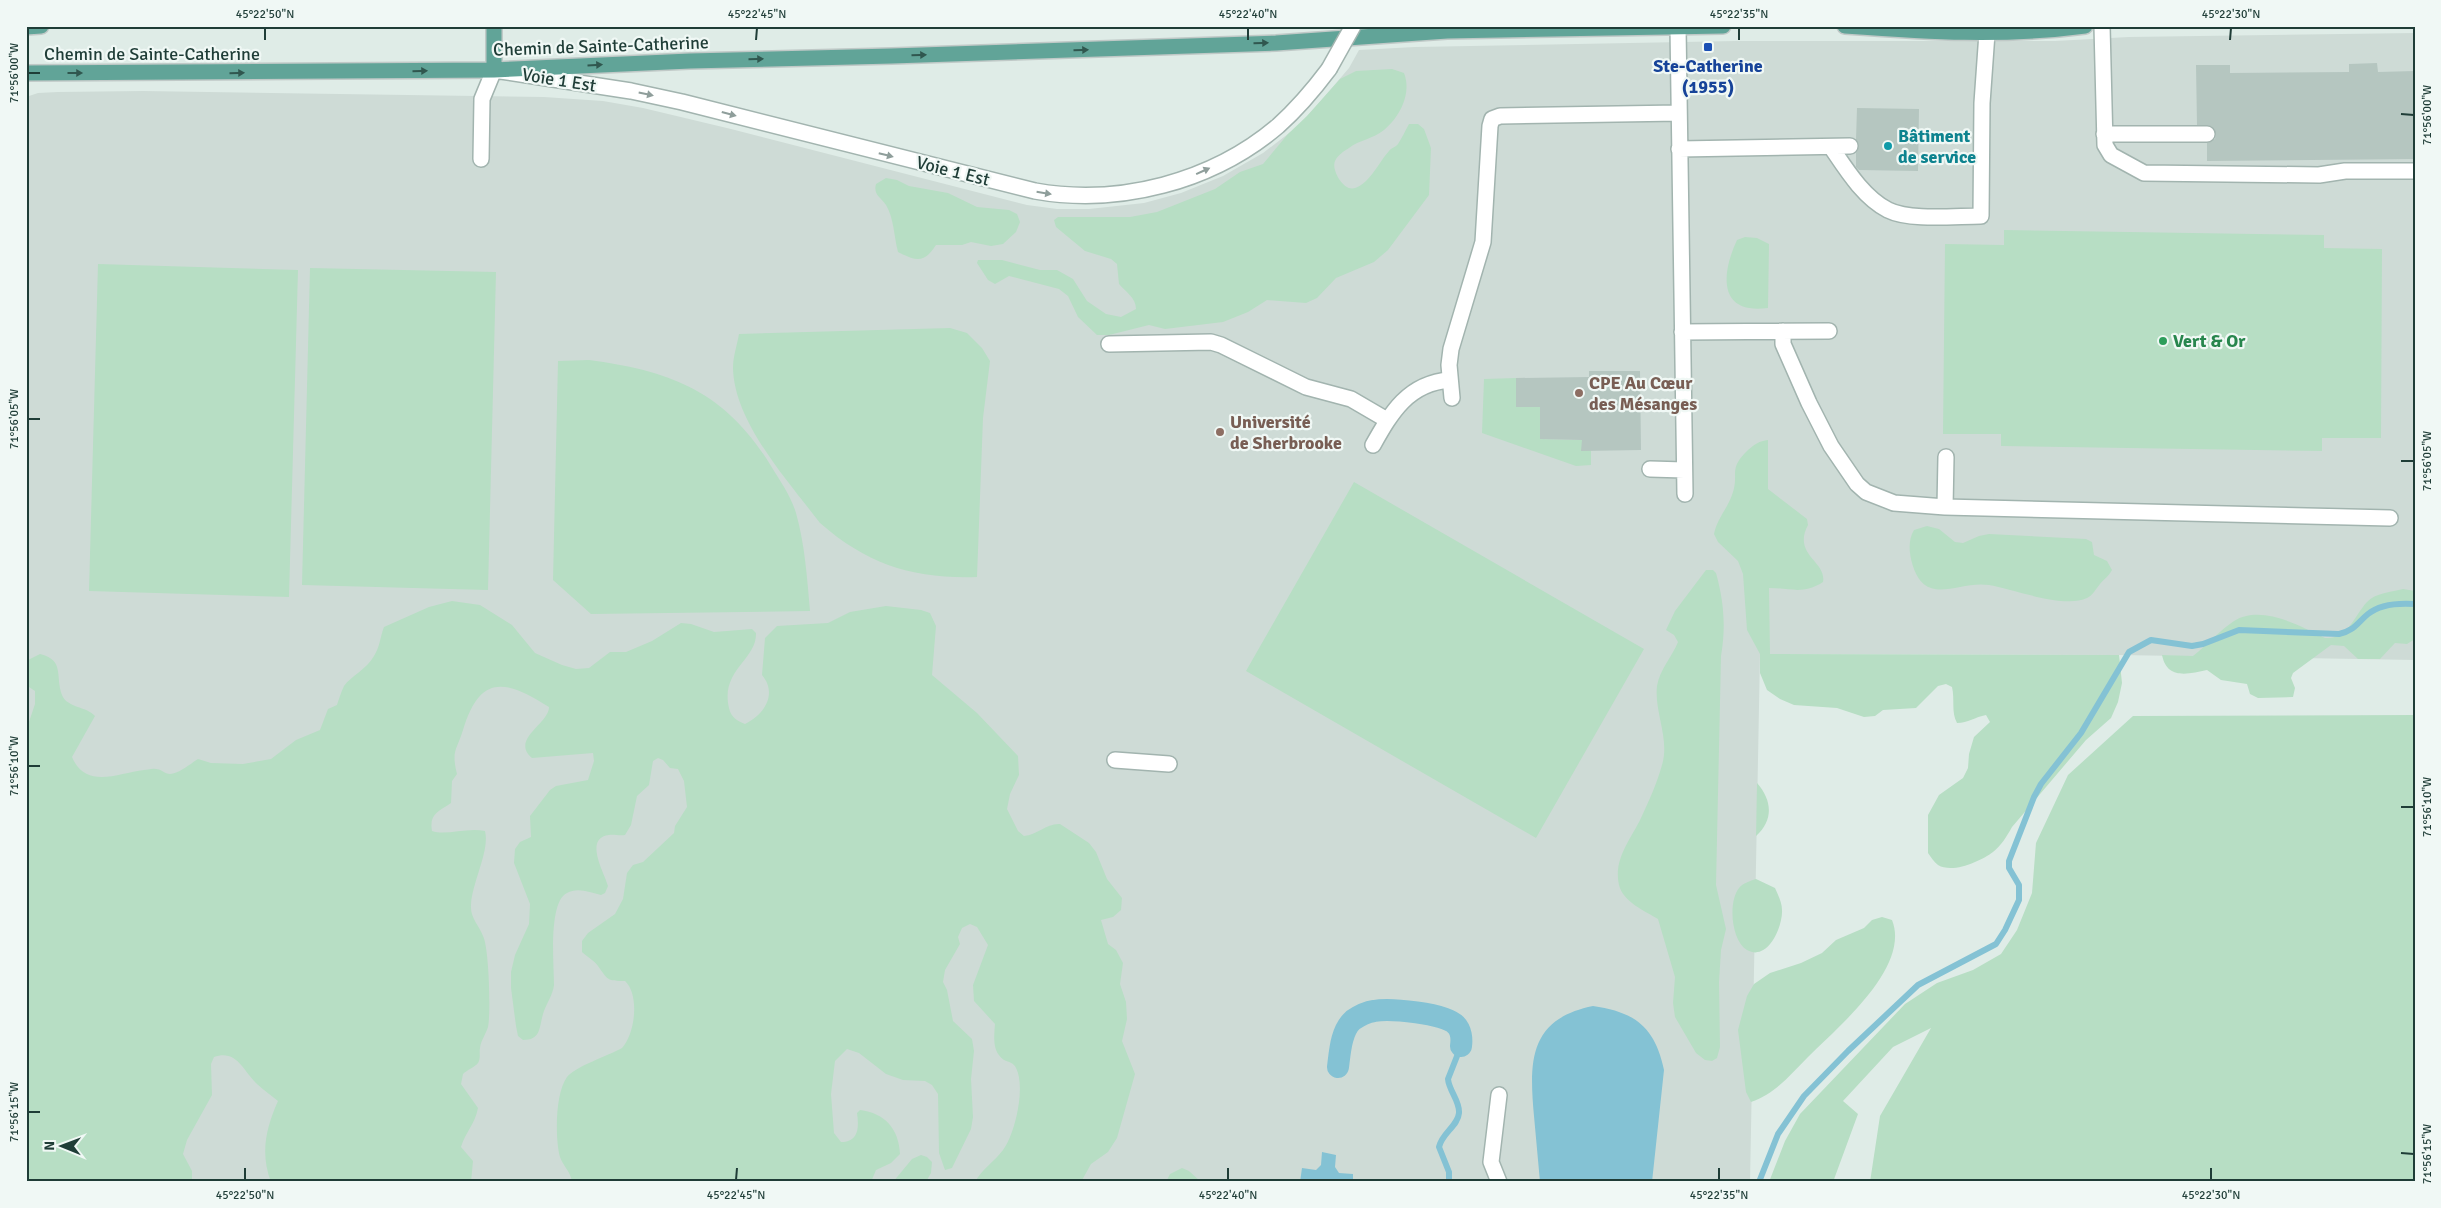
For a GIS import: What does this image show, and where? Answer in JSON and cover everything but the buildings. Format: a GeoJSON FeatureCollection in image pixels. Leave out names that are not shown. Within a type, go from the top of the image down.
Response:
{"type":"FeatureCollection","features":[{"type":"Feature","properties":{"kind":"main road","name":"Chemin de Sainte-Catherine"},"geometry":{"type":"LineString","coordinates":[[26,26],[41,26]]}},
{"type":"Feature","properties":{"kind":"main road"},"geometry":{"type":"LineString","coordinates":[[494,26],[494,70]]}},
{"type":"Feature","properties":{"kind":"main road","name":"Chemin de Sainte-Catherine"},"geometry":{"type":"LineString","coordinates":[[1387,26],[1447,31]]}},
{"type":"Feature","properties":{"kind":"main road","name":"Chemin de Sainte-Catherine"},"geometry":{"type":"LineString","coordinates":[[26,74],[494,70],[690,61],[1276,43],[1447,31],[1723,26]]}},
{"type":"Feature","properties":{"kind":"main road"},"geometry":{"type":"LineString","coordinates":[[1845,26],[1949,34],[2038,33],[2080,27]]}},
{"type":"Feature","properties":{"kind":"lane","name":"Voie 1 Est"},"geometry":{"type":"LineString","coordinates":[[494,70],[650,95],[1015,187],[1060,195],[1084,196],[1125,193],[1156,187],[1190,177],[1220,164],[1251,146],[1277,126],[1308,95],[1329,69],[1353,26]]}},
{"type":"Feature","properties":{"kind":"lane"},"geometry":{"type":"LineString","coordinates":[[2102,26],[2105,145],[2111,155],[2144,173],[2319,175],[2369,165],[2415,171]]}},
{"type":"Feature","properties":{"kind":"lane"},"geometry":{"type":"LineString","coordinates":[[1678,27],[1685,494]]}},
{"type":"Feature","properties":{"kind":"lane"},"geometry":{"type":"LineString","coordinates":[[1831,146],[1858,184],[1889,210],[1910,215],[1981,216],[1982,103],[1987,33]]}},
{"type":"Feature","properties":{"kind":"lane"},"geometry":{"type":"LineString","coordinates":[[481,159],[482,99],[494,70]]}},
{"type":"Feature","properties":{"kind":"lane"},"geometry":{"type":"LineString","coordinates":[[1452,398],[1450,380],[1451,349],[1482,242],[1492,119],[1500,116],[1679,114]]}},
{"type":"Feature","properties":{"kind":"lane"},"geometry":{"type":"LineString","coordinates":[[2104,134],[2207,134]]}},
{"type":"Feature","properties":{"kind":"lane"},"geometry":{"type":"LineString","coordinates":[[1680,149],[1850,146]]}},
{"type":"Feature","properties":{"kind":"lane"},"geometry":{"type":"LineString","coordinates":[[1783,331],[1782,344],[1831,446],[1857,484],[1866,492],[1894,503],[1945,507],[2390,518]]}},
{"type":"Feature","properties":{"kind":"lane"},"geometry":{"type":"LineString","coordinates":[[1682,332],[1830,331]]}},
{"type":"Feature","properties":{"kind":"lane"},"geometry":{"type":"LineString","coordinates":[[1109,344],[1211,342],[1229,348],[1306,387],[1357,401],[1387,420]]}},
{"type":"Feature","properties":{"kind":"lane"},"geometry":{"type":"LineString","coordinates":[[1372,445],[1394,409],[1408,396],[1436,382],[1450,380]]}},
{"type":"Feature","properties":{"kind":"lane"},"geometry":{"type":"LineString","coordinates":[[1945,507],[1946,457]]}},
{"type":"Feature","properties":{"kind":"lane"},"geometry":{"type":"LineString","coordinates":[[1650,469],[1684,470]]}},
{"type":"Feature","properties":{"kind":"lane"},"geometry":{"type":"LineString","coordinates":[[1115,760],[1169,764]]}},
{"type":"Feature","properties":{"kind":"lane"},"geometry":{"type":"LineString","coordinates":[[1499,1095],[1491,1162],[1499,1182]]}},
{"type":"Feature","properties":{"kind":"shaded area","name":"Université de Sherbrooke"},"geometry":{"type":"Polygon","coordinates":[[[2415,33],[2415,660],[2119,655],[1760,654],[1750,1182],[26,1182],[26,97],[38,93],[143,91],[544,97],[603,101],[643,108],[731,129],[1027,205],[1057,209],[1089,209],[1144,203],[1181,193],[1223,176],[1263,153],[1297,127],[1349,68],[1359,50],[1415,47],[1736,41],[2055,41],[2129,37],[2415,33]]]}},
{"type":"Feature","properties":{"kind":"green space"},"geometry":{"type":"Polygon","coordinates":[[[1392,69],[1404,73],[1406,81],[1405,96],[1399,112],[1384,130],[1341,153],[1335,161],[1335,170],[1343,184],[1347,187],[1355,188],[1370,177],[1390,150],[1398,144],[1409,124],[1418,124],[1424,129],[1431,148],[1429,195],[1388,250],[1374,262],[1336,278],[1317,298],[1306,303],[1267,300],[1248,312],[1223,322],[1165,329],[1149,325],[1109,335],[1097,335],[1078,317],[1068,296],[1059,289],[1009,276],[995,284],[988,280],[977,263],[978,260],[1002,260],[1040,270],[1057,270],[1073,279],[1087,301],[1106,314],[1121,317],[1136,309],[1136,305],[1119,284],[1117,264],[1111,259],[1085,251],[1056,227],[1054,220],[1058,217],[1130,217],[1157,212],[1215,189],[1240,172],[1263,164],[1288,134],[1340,79],[1356,71],[1392,69]]]}},
{"type":"Feature","properties":{"kind":"green space"},"geometry":{"type":"Polygon","coordinates":[[[886,178],[897,180],[909,186],[948,193],[977,207],[1009,210],[1017,214],[1020,222],[1016,232],[1003,244],[991,246],[971,242],[962,245],[936,245],[928,255],[915,259],[898,252],[889,210],[876,191],[876,184],[886,178]]]}},
{"type":"Feature","properties":{"kind":"green space","name":"Vert & Or"},"geometry":{"type":"Polygon","coordinates":[[[2004,230],[2324,235],[2324,248],[2382,249],[2381,438],[2322,438],[2322,451],[2001,446],[2001,434],[1943,434],[1945,244],[2004,245],[2004,230]]]}},
{"type":"Feature","properties":{"kind":"green space"},"geometry":{"type":"Polygon","coordinates":[[[1745,237],[1757,238],[1769,244],[1768,308],[1752,308],[1740,305],[1732,299],[1728,289],[1728,266],[1732,253],[1737,240],[1745,237]]]}},
{"type":"Feature","properties":{"kind":"green space"},"geometry":{"type":"Polygon","coordinates":[[[98,264],[298,270],[289,597],[89,591],[98,264]]]}},
{"type":"Feature","properties":{"kind":"green space"},"geometry":{"type":"Polygon","coordinates":[[[310,268],[496,272],[488,590],[302,585],[310,268]]]}},
{"type":"Feature","properties":{"kind":"green space"},"geometry":{"type":"Polygon","coordinates":[[[950,328],[967,333],[982,348],[990,361],[983,418],[977,577],[933,575],[912,572],[893,566],[874,559],[856,549],[820,523],[779,470],[753,430],[736,388],[733,368],[739,334],[950,328]]]}},
{"type":"Feature","properties":{"kind":"green space"},"geometry":{"type":"Polygon","coordinates":[[[589,360],[646,371],[694,389],[716,403],[754,441],[785,489],[796,513],[804,549],[810,611],[591,614],[553,580],[558,361],[589,360]]]}},
{"type":"Feature","properties":{"kind":"green space"},"geometry":{"type":"Polygon","coordinates":[[[1516,378],[1516,407],[1540,407],[1540,439],[1582,440],[1591,451],[1591,465],[1576,466],[1482,433],[1484,379],[1516,378]]]}},
{"type":"Feature","properties":{"kind":"green space"},"geometry":{"type":"Polygon","coordinates":[[[1768,440],[1768,489],[1807,519],[1808,525],[1804,535],[1804,544],[1823,575],[1823,582],[1803,590],[1769,588],[1770,654],[2119,655],[2122,683],[2118,702],[2111,718],[2086,740],[2012,827],[1999,847],[1981,859],[1967,865],[1951,868],[1938,865],[1928,853],[1928,815],[1939,795],[1963,778],[1968,768],[1969,754],[1974,737],[1990,722],[1986,715],[1957,723],[1954,715],[1952,687],[1946,684],[1938,686],[1916,708],[1883,710],[1875,716],[1864,717],[1837,708],[1794,705],[1780,699],[1767,690],[1760,673],[1760,654],[1747,630],[1743,574],[1738,561],[1718,542],[1714,534],[1732,495],[1738,463],[1753,446],[1768,440]]]}},
{"type":"Feature","properties":{"kind":"green space"},"geometry":{"type":"Polygon","coordinates":[[[1354,482],[1644,649],[1536,838],[1246,671],[1354,482]]]}},
{"type":"Feature","properties":{"kind":"green space"},"geometry":{"type":"Polygon","coordinates":[[[1927,526],[1939,529],[1955,542],[1963,543],[1989,534],[2086,539],[2092,542],[2094,555],[2107,561],[2112,570],[2091,596],[2077,601],[2052,600],[1989,585],[1934,589],[1925,585],[1918,577],[1912,563],[1910,550],[1910,542],[1914,530],[1927,526]]]}},
{"type":"Feature","properties":{"kind":"green space"},"geometry":{"type":"Polygon","coordinates":[[[1706,570],[1713,570],[1716,573],[1721,594],[1724,625],[1721,656],[1716,885],[1726,929],[1721,950],[1719,982],[1720,1047],[1717,1058],[1712,1061],[1705,1060],[1696,1053],[1675,1017],[1673,1003],[1675,977],[1658,919],[1635,905],[1625,896],[1621,891],[1618,876],[1624,850],[1650,799],[1664,755],[1657,686],[1661,674],[1678,642],[1674,635],[1666,630],[1675,611],[1706,570]]]}},
{"type":"Feature","properties":{"kind":"green space"},"geometry":{"type":"Polygon","coordinates":[[[2403,589],[2415,591],[2415,639],[2407,644],[2395,643],[2380,659],[2358,659],[2344,646],[2331,645],[2293,673],[2291,678],[2295,688],[2293,697],[2258,698],[2250,694],[2247,684],[2221,680],[2207,670],[2186,674],[2173,672],[2168,668],[2162,655],[2193,656],[2234,621],[2245,616],[2269,616],[2281,619],[2325,638],[2333,638],[2350,626],[2370,599],[2403,589]]]}},
{"type":"Feature","properties":{"kind":"green space"},"geometry":{"type":"Polygon","coordinates":[[[452,601],[480,605],[512,625],[535,653],[576,669],[589,668],[610,652],[626,652],[652,641],[681,623],[691,624],[714,632],[752,629],[756,633],[755,642],[734,675],[728,695],[731,714],[745,724],[758,715],[767,703],[769,689],[762,675],[765,638],[777,626],[828,623],[850,612],[886,606],[921,610],[930,613],[936,626],[932,675],[977,713],[1018,756],[1019,775],[1010,794],[1007,809],[1018,831],[1024,836],[1033,834],[1051,825],[1060,824],[1089,843],[1096,852],[1107,879],[1122,898],[1121,910],[1113,917],[1101,920],[1108,944],[1116,950],[1123,963],[1120,984],[1126,1002],[1127,1019],[1122,1041],[1135,1074],[1117,1138],[1108,1152],[1091,1164],[1081,1182],[975,1182],[981,1173],[1000,1154],[1012,1133],[1018,1110],[1020,1087],[1019,1076],[1015,1066],[1004,1060],[997,1053],[994,1039],[995,1024],[974,1001],[973,985],[988,945],[977,927],[970,924],[962,928],[958,937],[960,944],[945,970],[943,982],[947,990],[953,1021],[972,1039],[974,1051],[971,1079],[973,1117],[971,1129],[952,1168],[945,1170],[939,1153],[938,1094],[932,1085],[925,1081],[903,1080],[886,1074],[859,1053],[847,1049],[835,1061],[831,1094],[834,1133],[841,1142],[854,1137],[858,1128],[857,1113],[860,1110],[877,1115],[889,1124],[897,1137],[899,1145],[900,1154],[891,1163],[876,1170],[871,1182],[572,1182],[560,1157],[557,1139],[558,1105],[563,1084],[567,1077],[577,1069],[622,1048],[630,1034],[634,1014],[633,995],[630,987],[625,981],[608,979],[597,964],[582,952],[582,941],[588,933],[615,914],[623,899],[627,873],[633,865],[643,862],[674,833],[675,826],[687,807],[684,781],[678,769],[670,768],[663,760],[658,758],[653,761],[649,785],[637,796],[631,825],[625,835],[609,835],[601,838],[597,843],[596,849],[600,865],[608,886],[605,893],[601,895],[575,890],[567,893],[561,899],[557,908],[553,935],[553,989],[538,1032],[533,1038],[523,1040],[518,1036],[516,1026],[511,972],[515,955],[529,924],[530,904],[514,863],[515,849],[520,842],[531,837],[530,816],[550,790],[556,786],[588,780],[594,761],[593,753],[532,758],[526,751],[525,744],[547,713],[549,707],[519,691],[507,687],[496,687],[486,691],[477,699],[470,712],[456,750],[457,774],[452,781],[451,803],[435,814],[431,825],[432,831],[438,832],[485,831],[486,839],[472,896],[471,910],[481,932],[487,953],[489,1020],[481,1045],[479,1061],[463,1074],[461,1084],[478,1108],[475,1119],[461,1147],[473,1161],[471,1182],[271,1182],[265,1151],[270,1121],[278,1101],[257,1084],[239,1063],[228,1056],[222,1055],[214,1057],[211,1064],[212,1095],[187,1140],[183,1154],[192,1171],[192,1182],[26,1182],[28,939],[26,929],[26,820],[29,814],[26,793],[26,731],[35,704],[35,691],[26,685],[26,661],[40,654],[53,660],[58,670],[60,688],[64,699],[95,716],[72,757],[78,767],[86,773],[104,777],[158,769],[170,774],[181,770],[198,759],[211,763],[243,764],[271,759],[296,740],[320,730],[328,709],[337,705],[344,686],[371,661],[378,649],[384,627],[429,607],[452,601]]]}},
{"type":"Feature","properties":{"kind":"green space"},"geometry":{"type":"Polygon","coordinates":[[[2415,715],[2415,1182],[1870,1182],[1880,1116],[1931,1028],[1893,1047],[1843,1101],[1858,1114],[1833,1182],[1769,1182],[1785,1141],[1800,1114],[1905,1004],[1937,983],[1973,970],[2001,954],[2017,930],[2032,893],[2036,843],[2068,775],[2133,716],[2415,715]]]}},
{"type":"Feature","properties":{"kind":"green space"},"geometry":{"type":"Polygon","coordinates":[[[1757,783],[1766,796],[1769,810],[1766,823],[1756,836],[1757,783]]]}},
{"type":"Feature","properties":{"kind":"green space"},"geometry":{"type":"Polygon","coordinates":[[[1756,879],[1775,888],[1781,901],[1782,917],[1777,933],[1768,947],[1755,952],[1747,950],[1737,938],[1732,911],[1733,902],[1739,888],[1745,883],[1756,879]]]}},
{"type":"Feature","properties":{"kind":"green space"},"geometry":{"type":"Polygon","coordinates":[[[1882,917],[1892,920],[1895,938],[1891,957],[1868,995],[1775,1089],[1760,1099],[1751,1102],[1746,1092],[1738,1030],[1747,996],[1754,984],[1770,973],[1801,963],[1822,953],[1836,940],[1864,928],[1872,920],[1882,917]]]}},
{"type":"Feature","properties":{"kind":"green space"},"geometry":{"type":"Polygon","coordinates":[[[921,1155],[927,1157],[932,1162],[931,1173],[927,1180],[893,1182],[912,1159],[921,1155]]]}},
{"type":"Feature","properties":{"kind":"green space"},"geometry":{"type":"Polygon","coordinates":[[[1182,1168],[1189,1171],[1200,1181],[1216,1182],[1166,1182],[1170,1174],[1182,1168]]]}},
{"type":"Feature","properties":{"kind":"water"},"geometry":{"type":"Polygon","coordinates":[[[1593,1006],[1621,1012],[1641,1024],[1649,1032],[1660,1055],[1664,1070],[1652,1182],[1540,1182],[1532,1096],[1534,1060],[1538,1045],[1545,1032],[1556,1021],[1572,1012],[1593,1006]]]}},
{"type":"Feature","properties":{"kind":"water"},"geometry":{"type":"Polygon","coordinates":[[[1322,1152],[1336,1155],[1335,1167],[1339,1173],[1353,1174],[1353,1182],[1300,1182],[1302,1168],[1316,1170],[1321,1165],[1322,1152]]]}},
{"type":"Feature","properties":{"kind":"waterway"},"geometry":{"type":"LineString","coordinates":[[1759,1182],[1778,1134],[1804,1096],[1848,1051],[1918,985],[1996,944],[2019,900],[2019,885],[2009,868],[2009,861],[2034,797],[2041,784],[2081,733],[2129,652],[2151,640],[2192,646],[2203,644],[2239,630],[2339,634],[2352,629],[2368,614],[2378,608],[2397,604],[2415,604]]}},
{"type":"Feature","properties":{"kind":"waterway"},"geometry":{"type":"LineString","coordinates":[[1338,1067],[1342,1042],[1349,1025],[1358,1017],[1374,1011],[1416,1012],[1441,1017],[1450,1021],[1459,1029],[1461,1046]]}},
{"type":"Feature","properties":{"kind":"waterway"},"geometry":{"type":"LineString","coordinates":[[1449,1182],[1449,1172],[1439,1147],[1443,1138],[1458,1118],[1458,1104],[1448,1079],[1461,1046]]}},
{"type":"Feature","properties":{"kind":"place","name":"Ste-Catherine (1955)"},"geometry":{"type":"Point","coordinates":[1708,47]}},
{"type":"Feature","properties":{"kind":"place","name":"Bâtiment de service"},"geometry":{"type":"Point","coordinates":[1888,146]}},
{"type":"Feature","properties":{"kind":"place","name":"Vert & Or"},"geometry":{"type":"Point","coordinates":[2163,341]}},
{"type":"Feature","properties":{"kind":"place","name":"CPE Au Cœur des Mésanges"},"geometry":{"type":"Point","coordinates":[1579,393]}},
{"type":"Feature","properties":{"kind":"place","name":"Université de Sherbrooke"},"geometry":{"type":"Point","coordinates":[1220,432]}}]}
